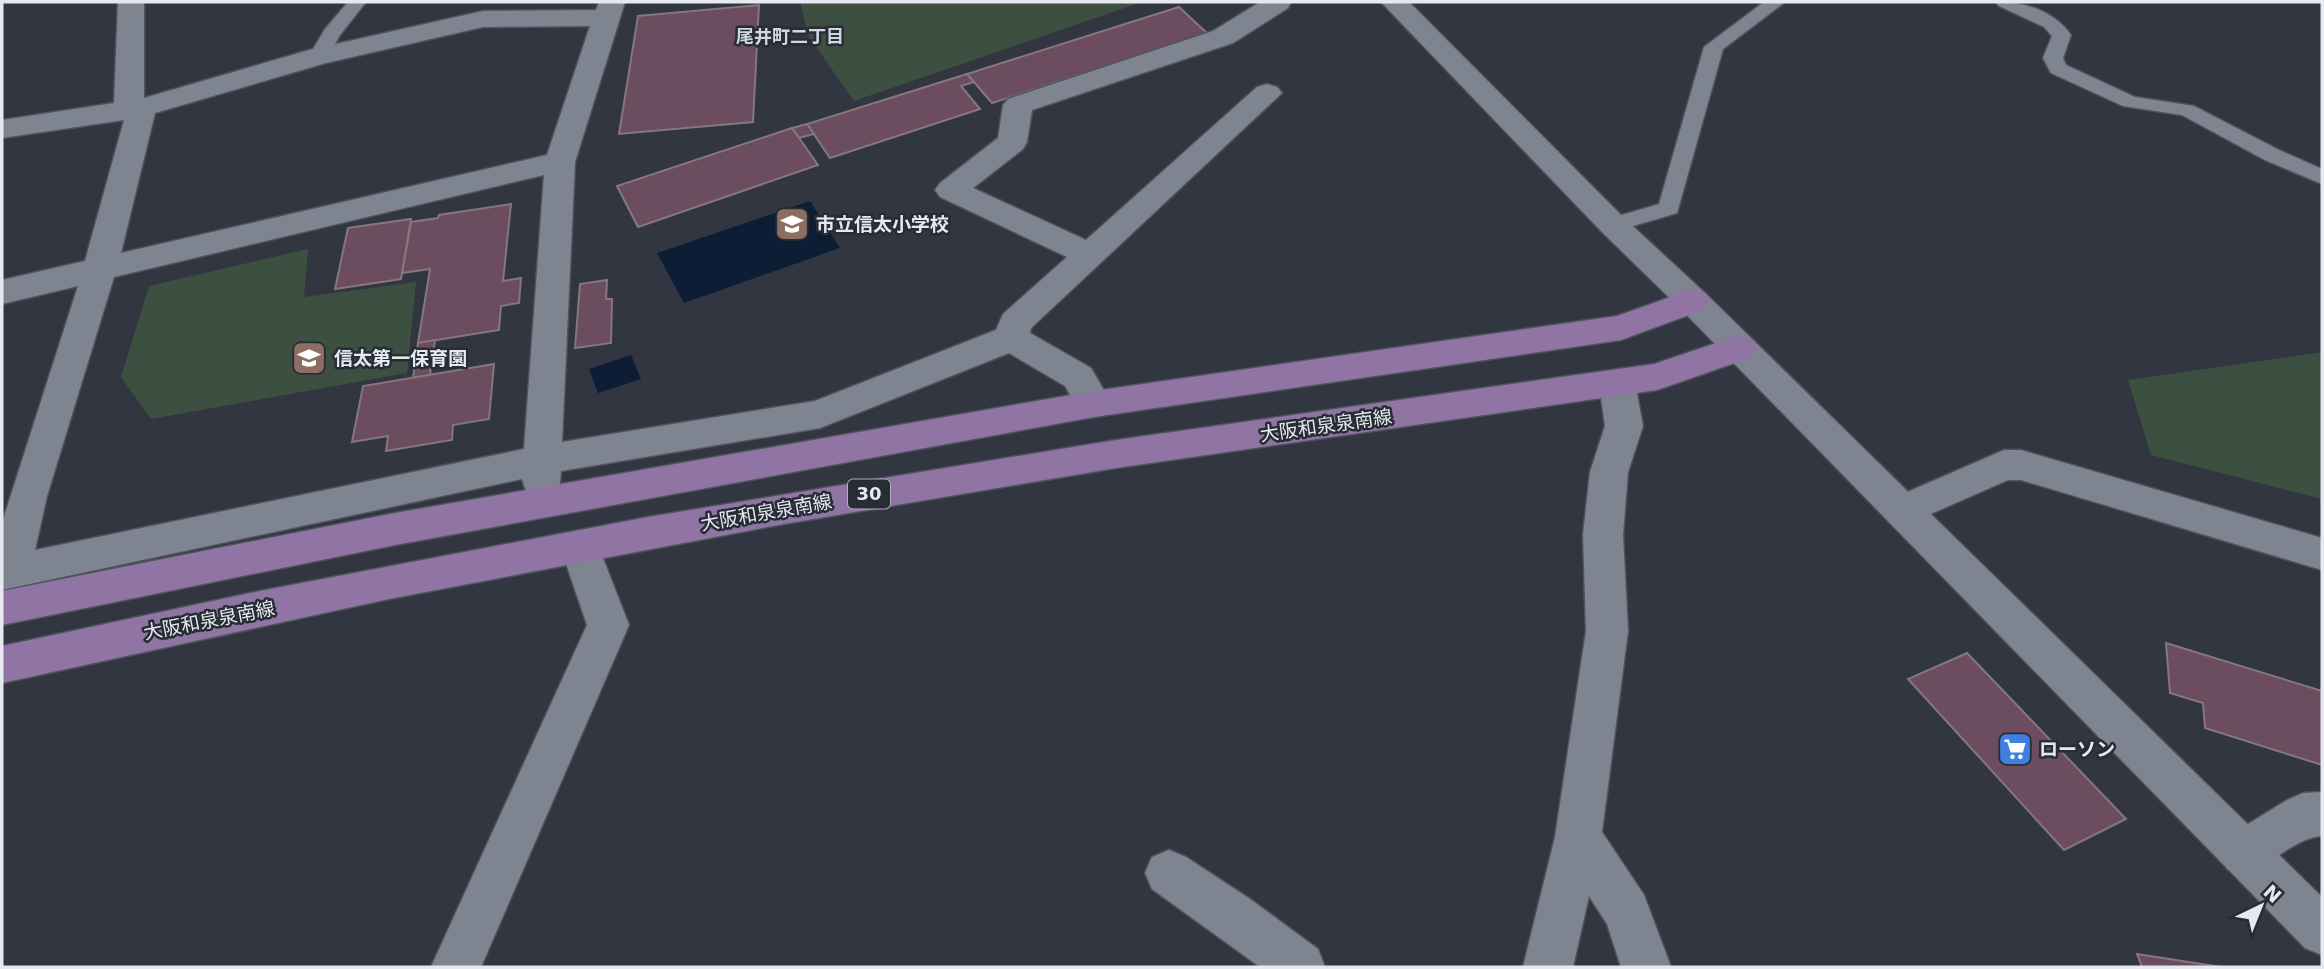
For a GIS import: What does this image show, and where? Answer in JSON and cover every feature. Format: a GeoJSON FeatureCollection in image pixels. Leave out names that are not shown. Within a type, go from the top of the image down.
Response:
{"type":"FeatureCollection","features":[{"type":"Feature","properties":{"kind":"main road"},"geometry":{"type":"LineString","coordinates":[[2,608],[395,529],[1094,404],[1621,328],[1693,301]]}},
{"type":"Feature","properties":{"kind":"main road","name":"大阪和泉泉南線"},"geometry":{"type":"LineString","coordinates":[[2,665],[132,635],[722,519],[1043,465],[1657,377],[1740,348]]}},
{"type":"Feature","properties":{"kind":"street"},"geometry":{"type":"LineString","coordinates":[[131,2],[128,102],[142,108]]}},
{"type":"Feature","properties":{"kind":"street"},"geometry":{"type":"LineString","coordinates":[[1090,255],[951,190],[1012,142],[1018,105],[1223,37],[1278,2]]}},
{"type":"Feature","properties":{"kind":"street"},"geometry":{"type":"LineString","coordinates":[[1394,2],[1613,225],[1693,301],[2322,931]]}},
{"type":"Feature","properties":{"kind":"street"},"geometry":{"type":"LineString","coordinates":[[2,128],[142,108],[319,55],[483,19],[608,10],[559,162],[540,481],[553,502]]}},
{"type":"Feature","properties":{"kind":"street"},"geometry":{"type":"LineString","coordinates":[[1012,338],[1015,323],[1267,93]]}},
{"type":"Feature","properties":{"kind":"street"},"geometry":{"type":"LineString","coordinates":[[142,108],[100,269],[6,572],[541,460],[820,414],[1012,338]]}},
{"type":"Feature","properties":{"kind":"street"},"geometry":{"type":"LineString","coordinates":[[2,292],[559,162]]}},
{"type":"Feature","properties":{"kind":"street"},"geometry":{"type":"LineString","coordinates":[[1012,338],[1078,377],[1094,404]]}},
{"type":"Feature","properties":{"kind":"street"},"geometry":{"type":"LineString","coordinates":[[1548,967],[1578,837],[1606,631],[1603,535],[1609,472],[1624,426],[1617,383]]}},
{"type":"Feature","properties":{"kind":"street"},"geometry":{"type":"LineString","coordinates":[[1903,511],[2004,465],[2021,465],[2322,554]]}},
{"type":"Feature","properties":{"kind":"street"},"geometry":{"type":"LineString","coordinates":[[456,967],[608,625],[580,546]]}},
{"type":"Feature","properties":{"kind":"street"},"geometry":{"type":"LineString","coordinates":[[2244,853],[2303,814],[2322,814]]}},
{"type":"Feature","properties":{"kind":"street"},"geometry":{"type":"LineString","coordinates":[[1578,837],[1627,912],[1646,967]]}},
{"type":"Feature","properties":{"kind":"street"},"geometry":{"type":"LineString","coordinates":[[1169,873],[1233,916],[1300,967]]}},
{"type":"Feature","properties":{"kind":"lane"},"geometry":{"type":"LineString","coordinates":[[319,55],[332,33],[357,2]]}},
{"type":"Feature","properties":{"kind":"lane"},"geometry":{"type":"LineString","coordinates":[[1613,225],[1669,208],[1714,47],[1776,2]]}},
{"type":"Feature","properties":{"kind":"lane"},"geometry":{"type":"LineString","coordinates":[[2004,2],[2051,23],[2062,35],[2053,58],[2058,69],[2130,102],[2187,110],[2272,155],[2322,177]]}},
{"type":"Feature","properties":{"kind":"green space"},"geometry":{"type":"Polygon","coordinates":[[[800,2],[1142,2],[854,101],[809,37],[800,2]]]}},
{"type":"Feature","properties":{"kind":"green space"},"geometry":{"type":"Polygon","coordinates":[[[308,249],[304,297],[416,282],[407,373],[151,419],[121,377],[149,286],[308,249]]]}},
{"type":"Feature","properties":{"kind":"green space"},"geometry":{"type":"Polygon","coordinates":[[[2322,352],[2322,499],[2151,455],[2128,380],[2322,352]]]}},
{"type":"Feature","properties":{"kind":"water"},"geometry":{"type":"Polygon","coordinates":[[[810,201],[840,248],[684,303],[657,253],[810,201]]]}},
{"type":"Feature","properties":{"kind":"water"},"geometry":{"type":"Polygon","coordinates":[[[631,355],[641,379],[598,393],[589,369],[631,355]]]}},
{"type":"Feature","properties":{"kind":"building"},"geometry":{"type":"Polygon","coordinates":[[[759,5],[753,122],[619,134],[638,16],[759,5]]]}},
{"type":"Feature","properties":{"kind":"building"},"geometry":{"type":"Polygon","coordinates":[[[1179,7],[1207,33],[992,103],[967,74],[1179,7]]]}},
{"type":"Feature","properties":{"kind":"building"},"geometry":{"type":"Polygon","coordinates":[[[967,74],[974,82],[961,86],[980,109],[830,158],[807,124],[967,74]]]}},
{"type":"Feature","properties":{"kind":"building"},"geometry":{"type":"Polygon","coordinates":[[[807,124],[814,134],[799,138],[792,128],[807,124]]]}},
{"type":"Feature","properties":{"kind":"building"},"geometry":{"type":"Polygon","coordinates":[[[792,128],[818,165],[638,227],[617,186],[792,128]]]}},
{"type":"Feature","properties":{"kind":"building"},"geometry":{"type":"Polygon","coordinates":[[[511,204],[503,281],[521,278],[519,303],[501,306],[499,330],[418,343],[430,269],[402,273],[411,222],[511,204]]]}},
{"type":"Feature","properties":{"kind":"building"},"geometry":{"type":"Polygon","coordinates":[[[411,219],[401,279],[335,289],[348,228],[411,219]]]}},
{"type":"Feature","properties":{"kind":"building"},"geometry":{"type":"Polygon","coordinates":[[[607,280],[606,299],[612,299],[611,343],[575,348],[580,284],[607,280]]]}},
{"type":"Feature","properties":{"kind":"building"},"geometry":{"type":"Polygon","coordinates":[[[435,340],[430,375],[413,378],[418,343],[435,340]]]}},
{"type":"Feature","properties":{"kind":"building"},"geometry":{"type":"Polygon","coordinates":[[[494,364],[489,419],[453,425],[452,440],[386,451],[388,436],[352,442],[363,386],[494,364]]]}},
{"type":"Feature","properties":{"kind":"building"},"geometry":{"type":"Polygon","coordinates":[[[2166,643],[2322,691],[2322,765],[2205,728],[2203,703],[2170,693],[2166,643]]]}},
{"type":"Feature","properties":{"kind":"building","name":"ローソン"},"geometry":{"type":"Polygon","coordinates":[[[1967,653],[2126,819],[2064,850],[1908,679],[1967,653]]]}},
{"type":"Feature","properties":{"kind":"building"},"geometry":{"type":"Polygon","coordinates":[[[2137,954],[2221,967],[2142,967],[2137,954]]]}},
{"type":"Feature","properties":{"kind":"place","name":"市立信太小学校"},"geometry":{"type":"Point","coordinates":[792,224]}},
{"type":"Feature","properties":{"kind":"place","name":"信太第一保育園"},"geometry":{"type":"Point","coordinates":[309,358]}},
{"type":"Feature","properties":{"kind":"place","name":"ローソン"},"geometry":{"type":"Point","coordinates":[2015,749]}},
{"type":"Feature","properties":{"kind":"district","name":"尾井町二丁目"},"geometry":{"type":"Point","coordinates":[790,37]}}]}
